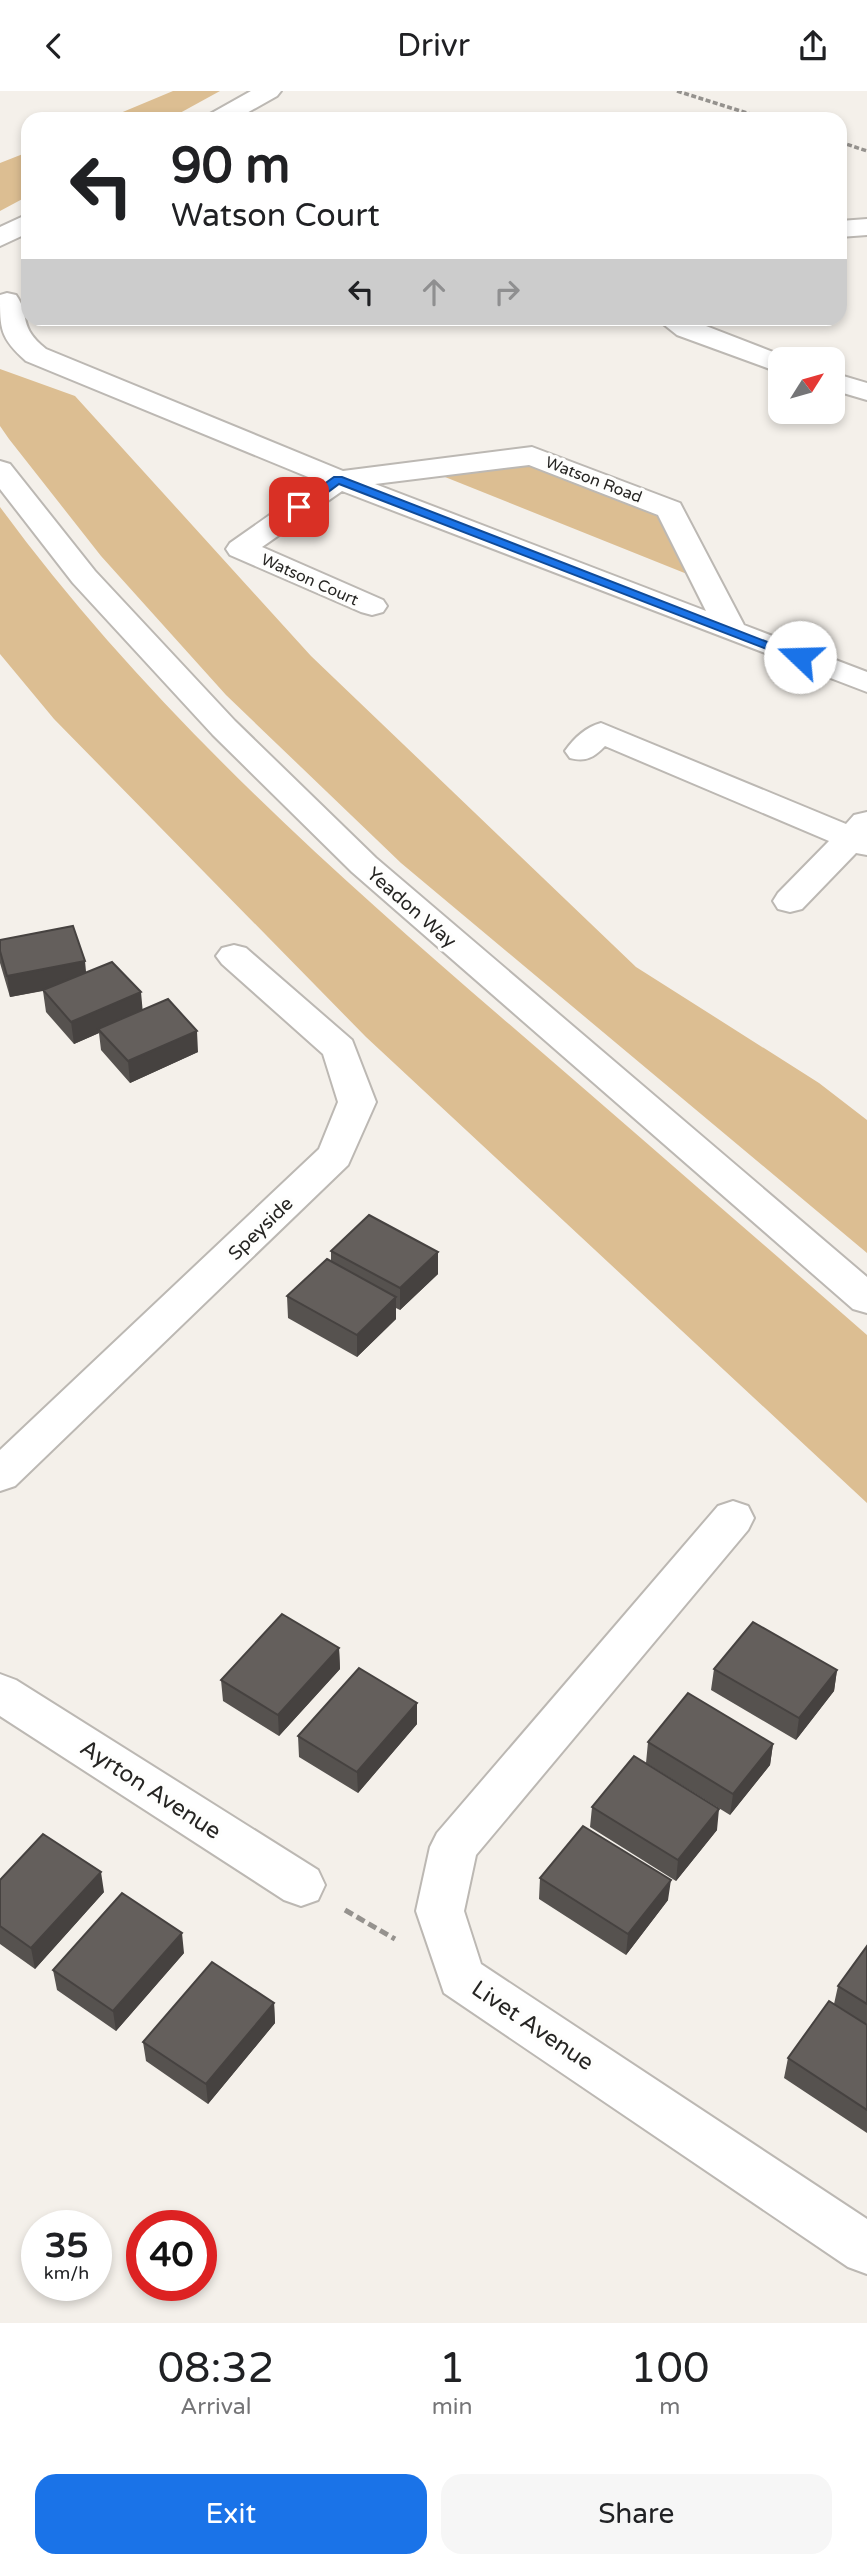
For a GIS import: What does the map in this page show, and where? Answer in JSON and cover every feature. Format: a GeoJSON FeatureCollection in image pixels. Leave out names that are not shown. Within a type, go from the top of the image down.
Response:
{"type":"FeatureCollection","features":[{"type":"Feature","properties":{"kind":"street"},"geometry":{"type":"LineString","coordinates":[[231,112],[269,91]]}},
{"type":"Feature","properties":{"kind":"street"},"geometry":{"type":"LineString","coordinates":[[0,237],[21,226]]}},
{"type":"Feature","properties":{"kind":"street"},"geometry":{"type":"LineString","coordinates":[[847,228],[867,227]]}},
{"type":"Feature","properties":{"kind":"street","name":"Watson Road"},"geometry":{"type":"LineString","coordinates":[[11,300],[8,321],[13,333],[36,355],[338,480],[867,683]]}},
{"type":"Feature","properties":{"kind":"street"},"geometry":{"type":"LineString","coordinates":[[681,326],[768,359]]}},
{"type":"Feature","properties":{"kind":"street"},"geometry":{"type":"LineString","coordinates":[[845,385],[867,392]]}},
{"type":"Feature","properties":{"kind":"street","name":"Watson Road"},"geometry":{"type":"LineString","coordinates":[[338,480],[532,456],[653,502],[670,509],[732,632]]}},
{"type":"Feature","properties":{"kind":"street","name":"Yeadon Way"},"geometry":{"type":"LineString","coordinates":[[0,470],[84,577],[224,728],[364,865],[867,1299]]}},
{"type":"Feature","properties":{"kind":"street","name":"Watson Court"},"geometry":{"type":"LineString","coordinates":[[338,480],[242,549],[372,606]]}},
{"type":"Feature","properties":{"kind":"street"},"geometry":{"type":"LineString","coordinates":[[581,751],[601,733],[861,834],[790,901]]}},
{"type":"Feature","properties":{"kind":"street","name":"Speyside"},"geometry":{"type":"LineString","coordinates":[[0,1475],[335,1156],[356,1103],[339,1049],[234,956]]}},
{"type":"Feature","properties":{"kind":"street","name":"Livet Avenue"},"geometry":{"type":"LineString","coordinates":[[733,1518],[453,1847],[440,1911],[461,1978],[867,2249]]}},
{"type":"Feature","properties":{"kind":"street","name":"Ayrton Avenue"},"geometry":{"type":"LineString","coordinates":[[0,1693],[301,1885]]}},
{"type":"Feature","properties":{"kind":"path"},"geometry":{"type":"LineString","coordinates":[[677,91],[744,112]]}},
{"type":"Feature","properties":{"kind":"path"},"geometry":{"type":"LineString","coordinates":[[847,144],[867,151]]}},
{"type":"Feature","properties":{"kind":"path"},"geometry":{"type":"LineString","coordinates":[[301,1885],[461,1978]]}},
{"type":"Feature","properties":{"kind":"shaded area"},"geometry":{"type":"Polygon","coordinates":[[[173,91],[220,91],[182,112],[123,112],[173,91]]]}},
{"type":"Feature","properties":{"kind":"shaded area"},"geometry":{"type":"Polygon","coordinates":[[[21,155],[21,200],[0,211],[0,163],[21,155]]]}},
{"type":"Feature","properties":{"kind":"shaded area"},"geometry":{"type":"Polygon","coordinates":[[[0,369],[75,396],[311,656],[636,967],[819,1083],[867,1120],[867,1253],[401,863],[226,695],[101,556],[9,439],[0,426],[0,369]]]}},
{"type":"Feature","properties":{"kind":"shaded area"},"geometry":{"type":"Polygon","coordinates":[[[532,456],[666,507],[707,582],[430,471],[532,456]]]}},
{"type":"Feature","properties":{"kind":"shaded area"},"geometry":{"type":"Polygon","coordinates":[[[0,507],[58,582],[119,653],[183,723],[318,855],[867,1335],[867,1503],[366,1037],[54,719],[0,654],[0,507]]]}},
{"type":"Feature","properties":{"kind":"building"},"geometry":{"type":"Polygon","coordinates":[[[73,926],[85,961],[7,976],[0,940],[73,926]]]}},
{"type":"Feature","properties":{"kind":"building"},"geometry":{"type":"Polygon","coordinates":[[[112,962],[141,992],[71,1022],[43,990],[112,962]]]}},
{"type":"Feature","properties":{"kind":"building"},"geometry":{"type":"Polygon","coordinates":[[[168,999],[197,1031],[128,1061],[98,1029],[168,999]]]}},
{"type":"Feature","properties":{"kind":"building"},"geometry":{"type":"Polygon","coordinates":[[[369,1215],[438,1252],[400,1288],[331,1251],[369,1215]]]}},
{"type":"Feature","properties":{"kind":"building"},"geometry":{"type":"Polygon","coordinates":[[[327,1259],[396,1297],[357,1335],[287,1296],[327,1259]]]}},
{"type":"Feature","properties":{"kind":"building"},"geometry":{"type":"Polygon","coordinates":[[[282,1614],[339,1648],[278,1715],[221,1680],[282,1614]]]}},
{"type":"Feature","properties":{"kind":"building"},"geometry":{"type":"Polygon","coordinates":[[[753,1622],[837,1670],[799,1718],[714,1669],[753,1622]]]}},
{"type":"Feature","properties":{"kind":"building"},"geometry":{"type":"Polygon","coordinates":[[[359,1668],[417,1703],[357,1772],[298,1736],[359,1668]]]}},
{"type":"Feature","properties":{"kind":"building"},"geometry":{"type":"Polygon","coordinates":[[[688,1693],[773,1744],[733,1794],[648,1742],[688,1693]]]}},
{"type":"Feature","properties":{"kind":"building"},"geometry":{"type":"Polygon","coordinates":[[[634,1756],[719,1809],[678,1860],[592,1807],[634,1756]]]}},
{"type":"Feature","properties":{"kind":"building"},"geometry":{"type":"Polygon","coordinates":[[[583,1826],[671,1880],[628,1934],[540,1878],[583,1826]]]}},
{"type":"Feature","properties":{"kind":"building"},"geometry":{"type":"Polygon","coordinates":[[[43,1834],[101,1872],[31,1948],[0,1926],[0,1880],[43,1834]]]}},
{"type":"Feature","properties":{"kind":"building"},"geometry":{"type":"Polygon","coordinates":[[[122,1893],[182,1933],[113,2011],[53,1970],[122,1893]]]}},
{"type":"Feature","properties":{"kind":"building"},"geometry":{"type":"Polygon","coordinates":[[[867,1946],[867,2004],[838,1986],[867,1946]]]}},
{"type":"Feature","properties":{"kind":"building"},"geometry":{"type":"Polygon","coordinates":[[[212,1962],[274,2003],[206,2084],[143,2042],[212,1962]]]}},
{"type":"Feature","properties":{"kind":"building"},"geometry":{"type":"Polygon","coordinates":[[[829,2001],[867,2025],[867,2110],[788,2058],[829,2001]]]}},
{"type":"Feature","properties":{"kind":"route"},"geometry":{"type":"LineString","coordinates":[[299,507],[338,480],[800,657]]}}]}
